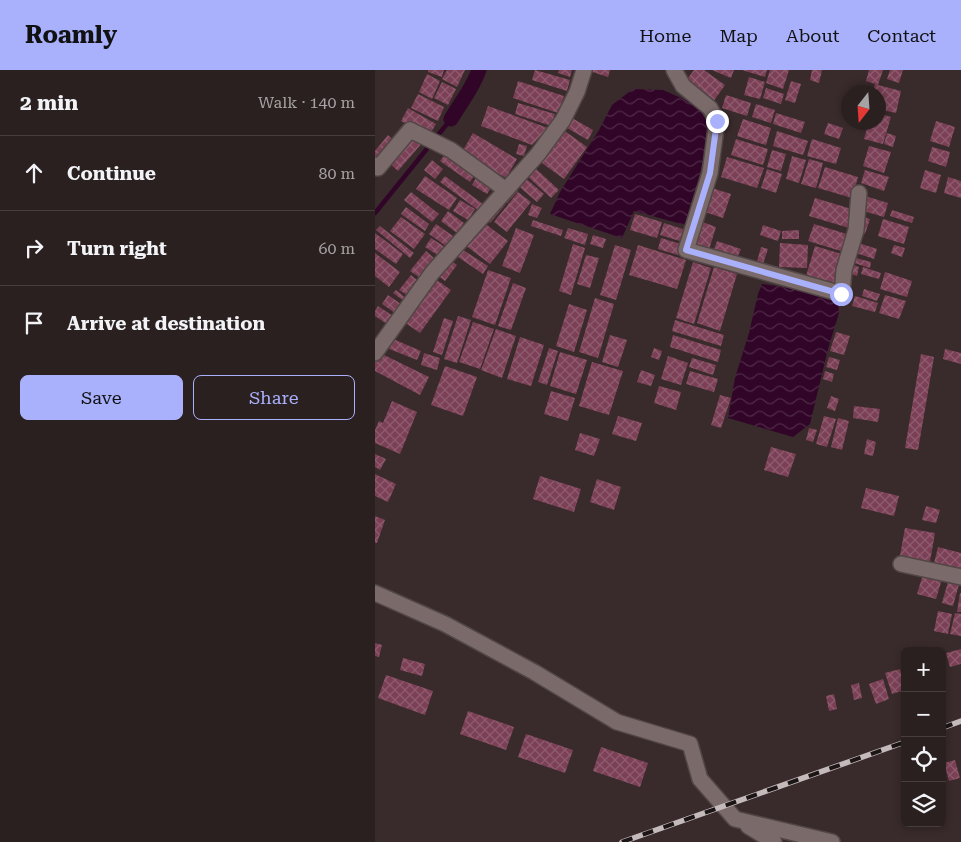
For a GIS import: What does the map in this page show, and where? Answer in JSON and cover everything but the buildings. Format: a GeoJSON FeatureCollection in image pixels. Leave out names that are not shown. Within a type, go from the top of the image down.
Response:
{"type":"FeatureCollection","features":[{"type":"Feature","properties":{"kind":"street"},"geometry":{"type":"LineString","coordinates":[[375,353],[432,273],[538,154],[563,120],[577,92],[584,70]]}},
{"type":"Feature","properties":{"kind":"street"},"geometry":{"type":"LineString","coordinates":[[674,70],[683,86],[710,108],[717,121],[710,173],[686,250],[841,294],[844,270],[855,230],[859,193]]}},
{"type":"Feature","properties":{"kind":"street"},"geometry":{"type":"LineString","coordinates":[[375,165],[379,168],[410,130],[451,150],[506,190]]}},
{"type":"Feature","properties":{"kind":"street"},"geometry":{"type":"LineString","coordinates":[[901,564],[961,577]]}},
{"type":"Feature","properties":{"kind":"street"},"geometry":{"type":"LineString","coordinates":[[375,593],[445,624],[534,672],[617,722],[689,744],[700,779],[735,819],[774,842]]}},
{"type":"Feature","properties":{"kind":"street"},"geometry":{"type":"LineString","coordinates":[[735,819],[832,842]]}},
{"type":"Feature","properties":{"kind":"water"},"geometry":{"type":"Polygon","coordinates":[[[633,89],[663,90],[697,105],[708,124],[704,156],[689,220],[685,225],[634,211],[622,238],[550,214],[560,192],[599,130],[612,105],[633,89]]]}},
{"type":"Feature","properties":{"kind":"water"},"geometry":{"type":"Polygon","coordinates":[[[762,284],[792,288],[838,302],[839,313],[828,349],[810,424],[793,437],[728,418],[735,378],[762,284]]]}},
{"type":"Feature","properties":{"kind":"waterway"},"geometry":{"type":"LineString","coordinates":[[451,119],[470,89],[479,70]]}},
{"type":"Feature","properties":{"kind":"waterway"},"geometry":{"type":"LineString","coordinates":[[375,213],[451,119]]}},
{"type":"Feature","properties":{"kind":"railway"},"geometry":{"type":"LineString","coordinates":[[946,727],[961,721]]}},
{"type":"Feature","properties":{"kind":"railway"},"geometry":{"type":"LineString","coordinates":[[622,842],[901,743]]}},
{"type":"Feature","properties":{"kind":"route"},"geometry":{"type":"LineString","coordinates":[[717,121],[710,173],[686,250],[841,294]]}}]}
